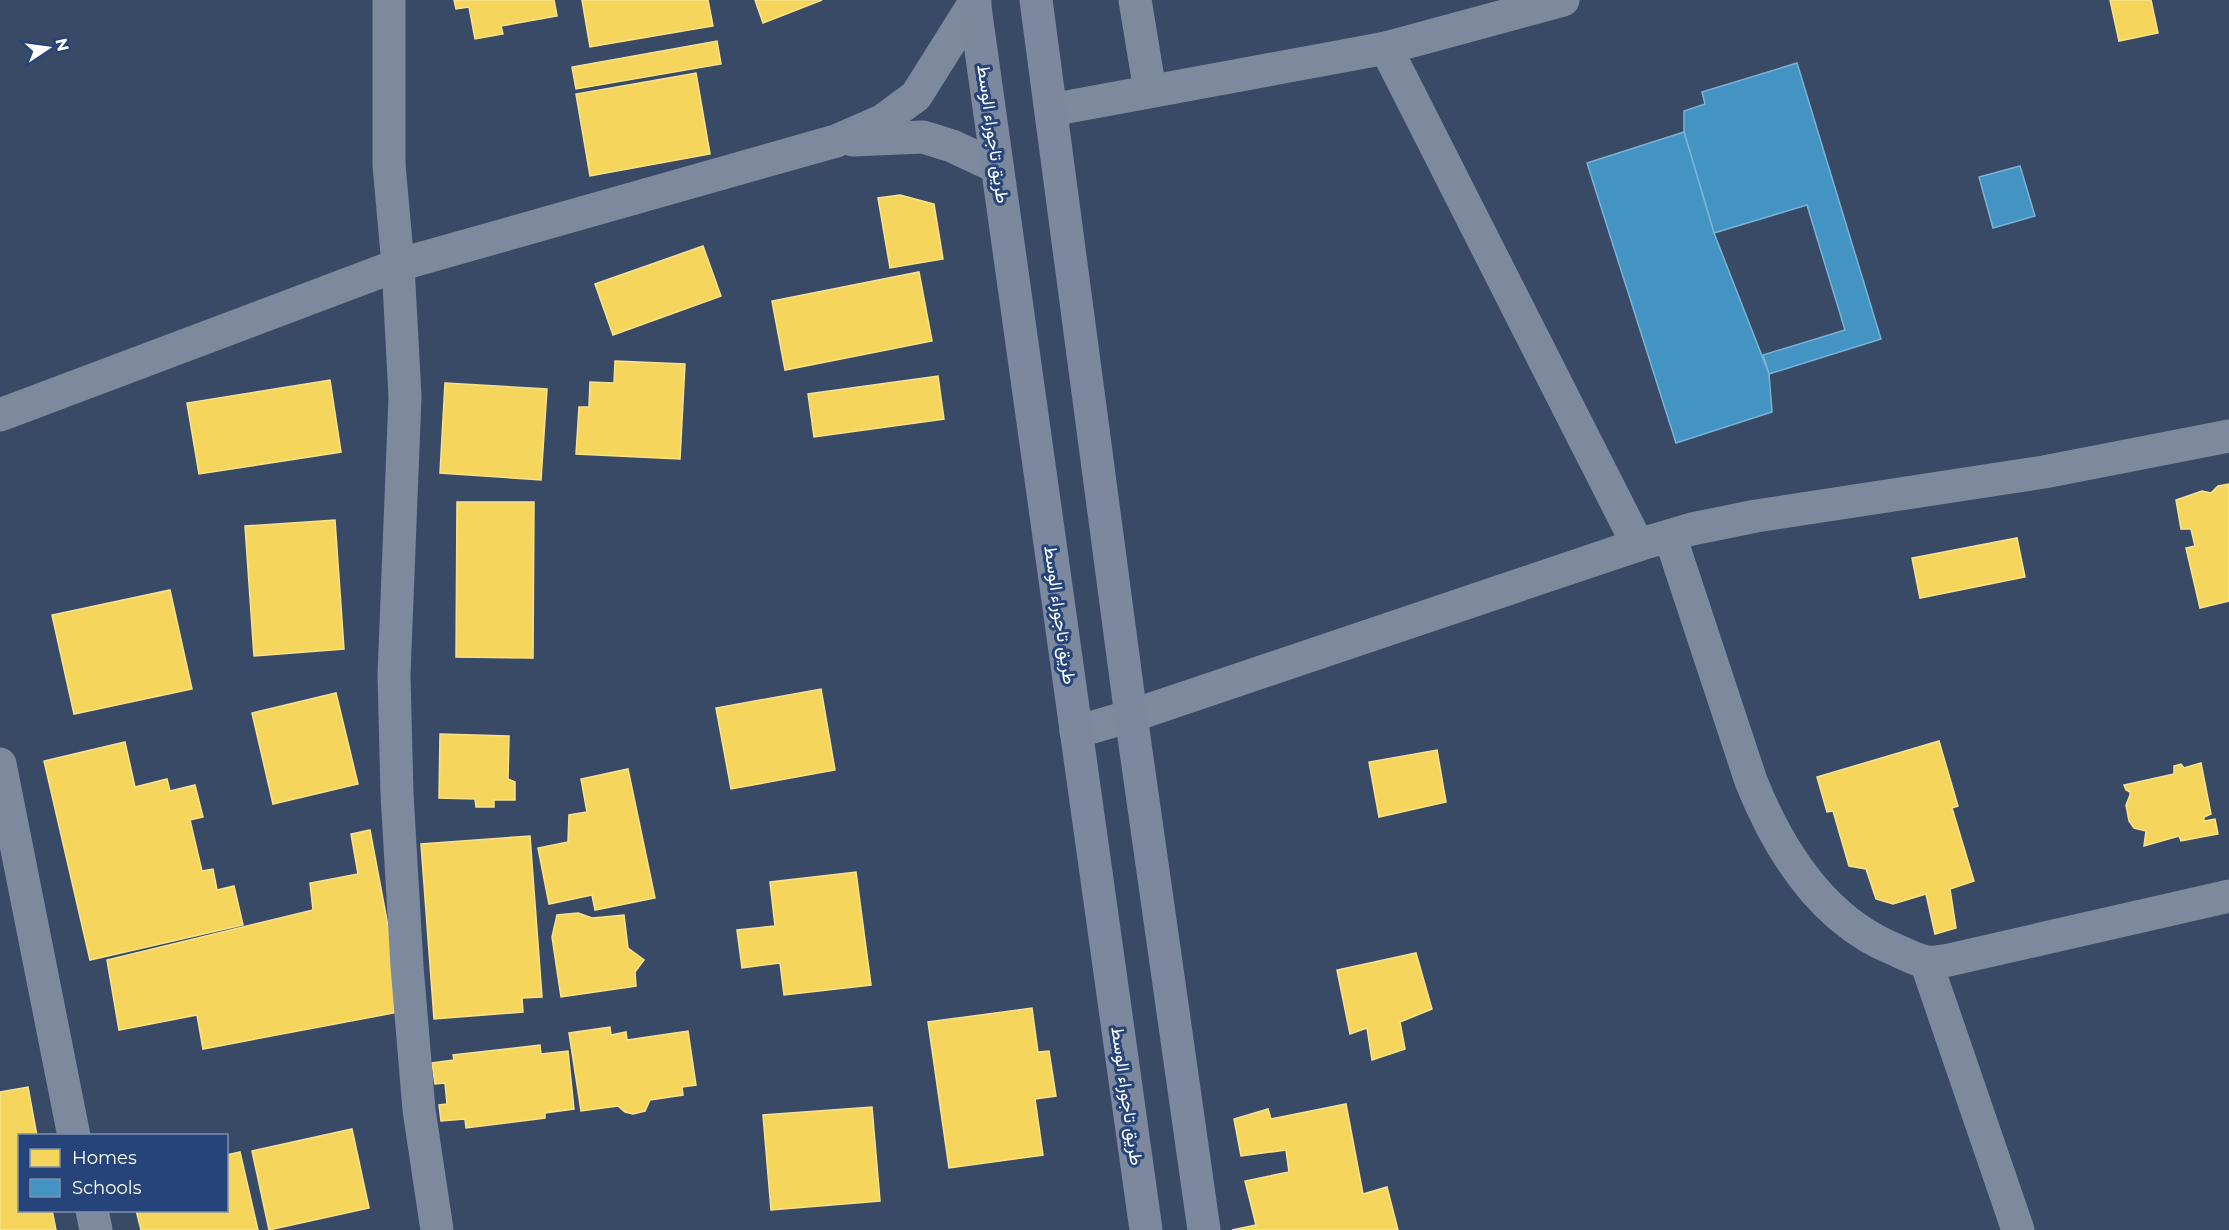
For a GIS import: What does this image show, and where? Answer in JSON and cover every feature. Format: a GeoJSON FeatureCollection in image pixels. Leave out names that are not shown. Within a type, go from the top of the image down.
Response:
{"type":"FeatureCollection","features":[{"type":"Feature","properties":{"kind":"main road"},"geometry":{"type":"LineString","coordinates":[[1036,0],[1131,716],[1204,1230]]}},
{"type":"Feature","properties":{"kind":"main road","name":"طريق تاجوراء الوسط"},"geometry":{"type":"LineString","coordinates":[[975,1],[1146,1230]]}},
{"type":"Feature","properties":{"kind":"street"},"geometry":{"type":"LineString","coordinates":[[389,0],[389,165],[398,265],[405,397],[394,675],[397,794],[407,966],[419,1110],[437,1230]]}},
{"type":"Feature","properties":{"kind":"street"},"geometry":{"type":"LineString","coordinates":[[1135,0],[1150,90]]}},
{"type":"Feature","properties":{"kind":"street"},"geometry":{"type":"LineString","coordinates":[[1051,110],[1386,48],[1563,0]]}},
{"type":"Feature","properties":{"kind":"street"},"geometry":{"type":"LineString","coordinates":[[0,415],[398,265],[836,141],[882,121],[916,96],[975,1]]}},
{"type":"Feature","properties":{"kind":"street"},"geometry":{"type":"LineString","coordinates":[[1386,48],[1638,545]]}},
{"type":"Feature","properties":{"kind":"street"},"geometry":{"type":"LineString","coordinates":[[836,141],[923,137],[952,146],[997,167]]}},
{"type":"Feature","properties":{"kind":"street"},"geometry":{"type":"LineString","coordinates":[[1076,732],[1131,716],[1638,545],[1692,529],[1756,516],[2044,471],[2229,436]]}},
{"type":"Feature","properties":{"kind":"street"},"geometry":{"type":"LineString","coordinates":[[1670,536],[1750,781],[1766,819],[1787,855],[1814,891],[1841,918],[1872,941],[1926,962],[1948,960],[1988,953],[2229,896]]}},
{"type":"Feature","properties":{"kind":"street"},"geometry":{"type":"LineString","coordinates":[[0,764],[7,827],[40,969],[74,1134]]}},
{"type":"Feature","properties":{"kind":"street"},"geometry":{"type":"LineString","coordinates":[[1926,962],[2018,1230]]}},
{"type":"Feature","properties":{"kind":"street"},"geometry":{"type":"LineString","coordinates":[[92,1212],[96,1230]]}},
{"type":"Feature","properties":{"kind":"building: Homes"},"geometry":{"type":"Polygon","coordinates":[[[454,0],[554,0],[557,16],[501,26],[503,34],[475,39],[469,7],[456,9],[454,0]]]}},
{"type":"Feature","properties":{"kind":"building: Homes"},"geometry":{"type":"Polygon","coordinates":[[[582,0],[708,0],[713,26],[590,47],[582,0]]]}},
{"type":"Feature","properties":{"kind":"building: Homes"},"geometry":{"type":"Polygon","coordinates":[[[755,0],[822,0],[763,23],[755,0]]]}},
{"type":"Feature","properties":{"kind":"building: Homes"},"geometry":{"type":"Polygon","coordinates":[[[2110,0],[2151,0],[2158,33],[2119,41],[2110,0]]]}},
{"type":"Feature","properties":{"kind":"building: Homes"},"geometry":{"type":"Polygon","coordinates":[[[717,41],[721,64],[576,89],[572,67],[717,41]]]}},
{"type":"Feature","properties":{"kind":"building: Homes"},"geometry":{"type":"Polygon","coordinates":[[[696,73],[710,154],[590,176],[576,94],[696,73]]]}},
{"type":"Feature","properties":{"kind":"building: Homes"},"geometry":{"type":"Polygon","coordinates":[[[900,195],[934,204],[943,259],[890,268],[878,198],[900,195]]]}},
{"type":"Feature","properties":{"kind":"building: Homes"},"geometry":{"type":"Polygon","coordinates":[[[703,246],[721,296],[613,335],[595,284],[703,246]]]}},
{"type":"Feature","properties":{"kind":"building: Homes"},"geometry":{"type":"Polygon","coordinates":[[[919,272],[932,341],[785,370],[772,301],[919,272]]]}},
{"type":"Feature","properties":{"kind":"building: Homes"},"geometry":{"type":"Polygon","coordinates":[[[615,361],[685,364],[680,459],[576,454],[579,407],[589,407],[590,382],[614,383],[615,361]]]}},
{"type":"Feature","properties":{"kind":"building: Homes"},"geometry":{"type":"Polygon","coordinates":[[[938,376],[944,419],[814,437],[808,394],[938,376]]]}},
{"type":"Feature","properties":{"kind":"building: Homes"},"geometry":{"type":"Polygon","coordinates":[[[330,380],[341,452],[199,474],[187,403],[330,380]]]}},
{"type":"Feature","properties":{"kind":"building: Homes"},"geometry":{"type":"Polygon","coordinates":[[[445,383],[547,389],[541,480],[440,473],[445,383]]]}},
{"type":"Feature","properties":{"kind":"building: Homes"},"geometry":{"type":"Polygon","coordinates":[[[2229,484],[2229,601],[2200,608],[2186,548],[2195,546],[2191,529],[2181,529],[2176,500],[2202,491],[2211,493],[2218,486],[2229,484]]]}},
{"type":"Feature","properties":{"kind":"building: Homes"},"geometry":{"type":"Polygon","coordinates":[[[457,502],[534,502],[533,658],[456,657],[457,502]]]}},
{"type":"Feature","properties":{"kind":"building: Homes"},"geometry":{"type":"Polygon","coordinates":[[[335,520],[344,649],[254,656],[245,526],[335,520]]]}},
{"type":"Feature","properties":{"kind":"building: Homes"},"geometry":{"type":"Polygon","coordinates":[[[2017,538],[2025,577],[1920,598],[1912,558],[2017,538]]]}},
{"type":"Feature","properties":{"kind":"building: Homes"},"geometry":{"type":"Polygon","coordinates":[[[170,590],[192,689],[74,714],[52,615],[170,590]]]}},
{"type":"Feature","properties":{"kind":"building: Homes"},"geometry":{"type":"Polygon","coordinates":[[[821,689],[835,770],[731,789],[716,708],[821,689]]]}},
{"type":"Feature","properties":{"kind":"building: Homes"},"geometry":{"type":"Polygon","coordinates":[[[336,693],[358,784],[273,804],[252,713],[336,693]]]}},
{"type":"Feature","properties":{"kind":"building: Homes"},"geometry":{"type":"Polygon","coordinates":[[[440,734],[509,736],[508,779],[515,782],[515,800],[494,800],[494,807],[476,807],[475,799],[439,798],[440,734]]]}},
{"type":"Feature","properties":{"kind":"building: Homes"},"geometry":{"type":"Polygon","coordinates":[[[1939,741],[1958,806],[1952,808],[1974,881],[1950,889],[1956,928],[1935,934],[1926,894],[1893,904],[1876,899],[1866,869],[1849,866],[1833,811],[1827,812],[1817,777],[1939,741]]]}},
{"type":"Feature","properties":{"kind":"building: Homes"},"geometry":{"type":"Polygon","coordinates":[[[125,742],[135,787],[167,779],[170,791],[195,785],[203,817],[190,820],[202,871],[213,869],[217,890],[234,886],[243,925],[90,960],[44,761],[125,742]]]}},
{"type":"Feature","properties":{"kind":"building: Homes"},"geometry":{"type":"Polygon","coordinates":[[[1437,750],[1446,802],[1379,817],[1369,762],[1437,750]]]}},
{"type":"Feature","properties":{"kind":"building: Homes"},"geometry":{"type":"Polygon","coordinates":[[[2201,763],[2211,814],[2204,817],[2204,821],[2215,819],[2218,834],[2181,841],[2179,836],[2144,846],[2146,831],[2134,828],[2129,821],[2126,805],[2130,792],[2124,785],[2174,774],[2174,766],[2181,764],[2184,768],[2201,763]]]}},
{"type":"Feature","properties":{"kind":"building: Homes"},"geometry":{"type":"Polygon","coordinates":[[[628,769],[655,898],[595,910],[592,895],[549,904],[538,848],[568,842],[569,815],[587,812],[581,779],[628,769]]]}},
{"type":"Feature","properties":{"kind":"building: Homes"},"geometry":{"type":"Polygon","coordinates":[[[370,830],[404,1011],[203,1049],[197,1015],[119,1030],[107,960],[313,910],[310,883],[358,874],[351,834],[370,830]]]}},
{"type":"Feature","properties":{"kind":"building: Homes"},"geometry":{"type":"Polygon","coordinates":[[[530,836],[542,997],[522,998],[523,1012],[434,1019],[421,844],[530,836]]]}},
{"type":"Feature","properties":{"kind":"building: Homes"},"geometry":{"type":"Polygon","coordinates":[[[856,872],[871,985],[784,995],[780,963],[742,968],[737,930],[775,926],[770,882],[856,872]]]}},
{"type":"Feature","properties":{"kind":"building: Homes"},"geometry":{"type":"Polygon","coordinates":[[[578,913],[592,918],[624,915],[628,948],[644,960],[635,972],[636,986],[561,997],[552,937],[557,915],[578,913]]]}},
{"type":"Feature","properties":{"kind":"building: Homes"},"geometry":{"type":"Polygon","coordinates":[[[1416,953],[1432,1009],[1400,1022],[1405,1049],[1372,1060],[1367,1028],[1350,1034],[1337,970],[1416,953]]]}},
{"type":"Feature","properties":{"kind":"building: Homes"},"geometry":{"type":"Polygon","coordinates":[[[1032,1008],[1038,1052],[1049,1051],[1056,1096],[1035,1099],[1043,1155],[949,1168],[928,1022],[1032,1008]]]}},
{"type":"Feature","properties":{"kind":"building: Homes"},"geometry":{"type":"Polygon","coordinates":[[[610,1027],[611,1035],[626,1032],[627,1040],[688,1031],[696,1085],[682,1087],[683,1095],[650,1100],[645,1111],[633,1114],[625,1112],[618,1106],[581,1111],[569,1033],[610,1027]]]}},
{"type":"Feature","properties":{"kind":"building: Homes"},"geometry":{"type":"Polygon","coordinates":[[[540,1045],[541,1054],[568,1051],[574,1109],[545,1113],[545,1118],[466,1128],[465,1119],[441,1121],[439,1105],[447,1104],[445,1083],[435,1084],[432,1063],[454,1060],[453,1055],[540,1045]]]}},
{"type":"Feature","properties":{"kind":"building: Homes"},"geometry":{"type":"Polygon","coordinates":[[[28,1087],[37,1134],[18,1134],[18,1212],[52,1212],[56,1230],[0,1230],[0,1092],[28,1087]]]}},
{"type":"Feature","properties":{"kind":"building: Homes"},"geometry":{"type":"Polygon","coordinates":[[[1346,1104],[1363,1194],[1387,1187],[1398,1230],[1232,1230],[1256,1225],[1245,1181],[1289,1172],[1286,1150],[1241,1156],[1234,1119],[1268,1109],[1271,1119],[1346,1104]]]}},
{"type":"Feature","properties":{"kind":"building: Homes"},"geometry":{"type":"Polygon","coordinates":[[[872,1107],[880,1201],[771,1210],[763,1115],[872,1107]]]}},
{"type":"Feature","properties":{"kind":"building: Homes"},"geometry":{"type":"Polygon","coordinates":[[[352,1129],[369,1208],[269,1230],[252,1151],[352,1129]]]}},
{"type":"Feature","properties":{"kind":"building: Homes"},"geometry":{"type":"Polygon","coordinates":[[[240,1152],[258,1230],[141,1230],[136,1212],[228,1212],[228,1155],[240,1152]]]}},
{"type":"Feature","properties":{"kind":"building: Schools"},"geometry":{"type":"Polygon","coordinates":[[[1797,63],[1881,339],[1769,374],[1763,355],[1845,330],[1807,205],[1714,233],[1684,132],[1684,111],[1705,104],[1702,92],[1797,63]]]}},
{"type":"Feature","properties":{"kind":"building: Schools"},"geometry":{"type":"Polygon","coordinates":[[[1684,132],[1714,233],[1769,374],[1772,412],[1676,443],[1587,163],[1684,132]]]}},
{"type":"Feature","properties":{"kind":"building: Schools"},"geometry":{"type":"Polygon","coordinates":[[[2020,166],[2035,216],[1993,228],[1979,177],[2020,166]]]}}]}
